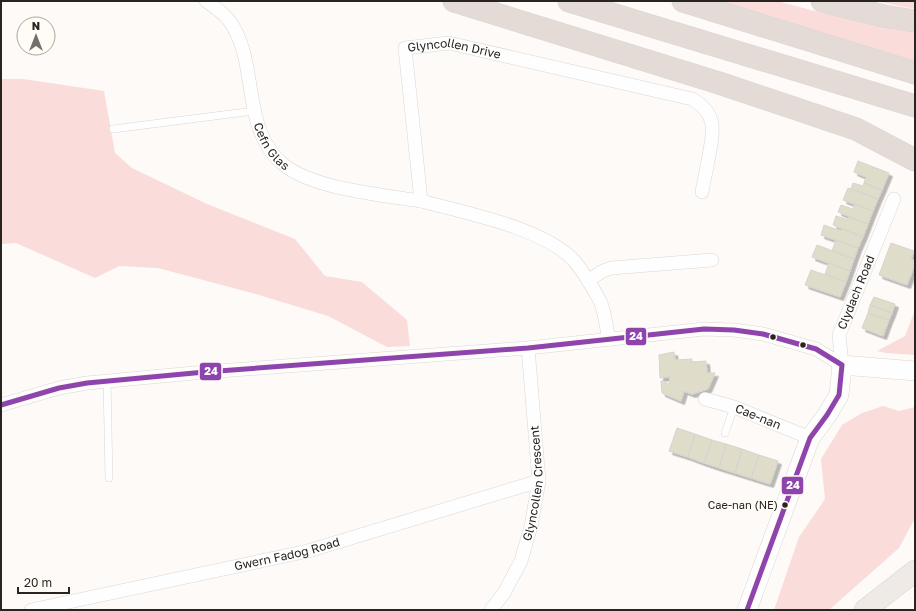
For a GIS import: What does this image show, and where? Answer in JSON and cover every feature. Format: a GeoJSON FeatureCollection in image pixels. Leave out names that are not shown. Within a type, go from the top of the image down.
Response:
{"type":"FeatureCollection","features":[{"type":"Feature","properties":{"kind":"highway"},"geometry":{"type":"LineString","coordinates":[[454,1],[719,83],[856,129],[915,160]]}},
{"type":"Feature","properties":{"kind":"highway"},"geometry":{"type":"LineString","coordinates":[[569,1],[915,106]]}},
{"type":"Feature","properties":{"kind":"highway"},"geometry":{"type":"LineString","coordinates":[[683,1],[915,73]]}},
{"type":"Feature","properties":{"kind":"highway"},"geometry":{"type":"LineString","coordinates":[[822,1],[884,16],[915,20]]}},
{"type":"Feature","properties":{"kind":"main road"},"geometry":{"type":"LineString","coordinates":[[842,365],[915,371]]}},
{"type":"Feature","properties":{"kind":"main road","name":"Clydach Road"},"geometry":{"type":"LineString","coordinates":[[747,610],[810,438],[827,415],[839,395],[842,365]]}},
{"type":"Feature","properties":{"kind":"main road"},"geometry":{"type":"LineString","coordinates":[[865,610],[915,571]]}},
{"type":"Feature","properties":{"kind":"street","name":"Cefn Glas"},"geometry":{"type":"LineString","coordinates":[[206,1],[222,12],[234,27],[243,48],[259,131],[269,148],[284,165],[304,176],[331,186],[421,201]]}},
{"type":"Feature","properties":{"kind":"street","name":"Glyncollen Drive"},"geometry":{"type":"LineString","coordinates":[[421,201],[405,48],[450,43],[692,99],[701,104],[713,123],[714,135],[702,192]]}},
{"type":"Feature","properties":{"kind":"street","name":"Clydach Road"},"geometry":{"type":"LineString","coordinates":[[842,365],[839,335],[894,198]]}},
{"type":"Feature","properties":{"kind":"street"},"geometry":{"type":"LineString","coordinates":[[421,201],[476,215],[529,232],[558,248],[575,262],[601,302],[609,339]]}},
{"type":"Feature","properties":{"kind":"street"},"geometry":{"type":"LineString","coordinates":[[588,281],[601,272],[611,268],[712,260]]}},
{"type":"Feature","properties":{"kind":"street"},"geometry":{"type":"LineString","coordinates":[[1,405],[59,388],[107,382],[205,372],[528,348],[704,329],[734,330],[763,334],[816,349],[842,365]]}},
{"type":"Feature","properties":{"kind":"street","name":"Glyncollen Crescent"},"geometry":{"type":"LineString","coordinates":[[491,610],[504,593],[521,561],[531,526],[539,481],[528,348]]}},
{"type":"Feature","properties":{"kind":"street","name":"Cae-nan"},"geometry":{"type":"LineString","coordinates":[[705,399],[734,407],[810,438]]}},
{"type":"Feature","properties":{"kind":"street","name":"Gwern Fadog Road"},"geometry":{"type":"LineString","coordinates":[[31,610],[308,551],[539,481]]}},
{"type":"Feature","properties":{"kind":"lane"},"geometry":{"type":"LineString","coordinates":[[113,130],[254,111]]}},
{"type":"Feature","properties":{"kind":"lane"},"geometry":{"type":"LineString","coordinates":[[107,382],[109,478]]}},
{"type":"Feature","properties":{"kind":"lane"},"geometry":{"type":"LineString","coordinates":[[725,433],[734,407]]}},
{"type":"Feature","properties":{"kind":"shaded area"},"geometry":{"type":"Polygon","coordinates":[[[715,1],[777,1],[822,13],[915,32],[915,62],[715,1]]]}},
{"type":"Feature","properties":{"kind":"shaded area"},"geometry":{"type":"Polygon","coordinates":[[[875,1],[915,1],[915,9],[875,1]]]}},
{"type":"Feature","properties":{"kind":"shaded area"},"geometry":{"type":"Polygon","coordinates":[[[1,79],[23,79],[104,91],[115,153],[132,168],[207,204],[295,239],[325,276],[362,282],[407,320],[410,346],[387,347],[328,316],[252,293],[158,268],[119,266],[95,278],[16,243],[1,244],[1,79]]]}},
{"type":"Feature","properties":{"kind":"shaded area"},"geometry":{"type":"Polygon","coordinates":[[[915,310],[915,355],[877,351],[905,336],[915,310]]]}},
{"type":"Feature","properties":{"kind":"shaded area"},"geometry":{"type":"Polygon","coordinates":[[[883,406],[899,411],[915,407],[915,518],[899,548],[829,610],[774,610],[799,537],[825,499],[821,459],[842,425],[862,413],[883,406]]]}},
{"type":"Feature","properties":{"kind":"building"},"geometry":{"type":"Polygon","coordinates":[[[858,161],[889,173],[882,190],[864,183],[866,177],[854,172],[858,161]]]}},
{"type":"Feature","properties":{"kind":"building"},"geometry":{"type":"Polygon","coordinates":[[[853,183],[863,186],[864,183],[882,190],[878,199],[851,189],[853,183]]]}},
{"type":"Feature","properties":{"kind":"building"},"geometry":{"type":"Polygon","coordinates":[[[848,188],[878,199],[873,211],[843,200],[848,188]]]}},
{"type":"Feature","properties":{"kind":"building"},"geometry":{"type":"Polygon","coordinates":[[[855,204],[873,211],[868,224],[838,212],[841,205],[853,209],[855,204]]]}},
{"type":"Feature","properties":{"kind":"building"},"geometry":{"type":"Polygon","coordinates":[[[836,216],[848,220],[849,217],[868,224],[863,237],[833,225],[836,216]]]}},
{"type":"Feature","properties":{"kind":"building"},"geometry":{"type":"Polygon","coordinates":[[[824,225],[841,231],[842,229],[863,237],[858,248],[821,235],[824,225]]]}},
{"type":"Feature","properties":{"kind":"building"},"geometry":{"type":"Polygon","coordinates":[[[836,240],[858,248],[854,259],[832,251],[836,240]]]}},
{"type":"Feature","properties":{"kind":"building"},"geometry":{"type":"Polygon","coordinates":[[[891,243],[914,251],[911,259],[915,261],[915,264],[907,285],[879,275],[891,243]]]}},
{"type":"Feature","properties":{"kind":"building"},"geometry":{"type":"Polygon","coordinates":[[[817,245],[854,259],[850,271],[812,257],[817,245]]]}},
{"type":"Feature","properties":{"kind":"building"},"geometry":{"type":"Polygon","coordinates":[[[829,263],[850,271],[846,282],[825,274],[829,263]]]}},
{"type":"Feature","properties":{"kind":"building"},"geometry":{"type":"Polygon","coordinates":[[[811,270],[846,282],[840,297],[805,285],[811,270]]]}},
{"type":"Feature","properties":{"kind":"building"},"geometry":{"type":"Polygon","coordinates":[[[874,297],[895,304],[892,313],[870,305],[874,297]]]}},
{"type":"Feature","properties":{"kind":"building"},"geometry":{"type":"Polygon","coordinates":[[[870,305],[892,313],[889,320],[868,313],[870,305]]]}},
{"type":"Feature","properties":{"kind":"building"},"geometry":{"type":"Polygon","coordinates":[[[868,313],[889,320],[883,336],[862,328],[868,313]]]}},
{"type":"Feature","properties":{"kind":"building"},"geometry":{"type":"Polygon","coordinates":[[[674,352],[675,360],[692,359],[692,362],[706,361],[707,373],[715,373],[708,389],[692,394],[684,391],[681,401],[662,393],[661,381],[669,384],[670,377],[660,378],[659,355],[674,352]]]}},
{"type":"Feature","properties":{"kind":"building"},"geometry":{"type":"Polygon","coordinates":[[[677,428],[695,434],[688,457],[669,451],[677,428]]]}},
{"type":"Feature","properties":{"kind":"building"},"geometry":{"type":"Polygon","coordinates":[[[695,434],[712,440],[704,463],[688,457],[695,434]]]}},
{"type":"Feature","properties":{"kind":"building"},"geometry":{"type":"Polygon","coordinates":[[[712,440],[726,444],[719,468],[704,463],[712,440]]]}},
{"type":"Feature","properties":{"kind":"building"},"geometry":{"type":"Polygon","coordinates":[[[726,444],[742,449],[735,473],[719,468],[726,444]]]}},
{"type":"Feature","properties":{"kind":"building"},"geometry":{"type":"Polygon","coordinates":[[[742,449],[759,455],[751,478],[735,473],[742,449]]]}},
{"type":"Feature","properties":{"kind":"building"},"geometry":{"type":"Polygon","coordinates":[[[759,455],[778,461],[770,484],[751,478],[759,455]]]}},
{"type":"Feature","properties":{"kind":"transit line","name":"24"},"geometry":{"type":"LineString","coordinates":[[1,405],[59,388],[87,383],[205,372],[528,348],[704,329],[734,330],[763,334],[816,349],[842,365]]}},
{"type":"Feature","properties":{"kind":"transit line","name":"24"},"geometry":{"type":"LineString","coordinates":[[747,610],[810,438],[827,415],[839,395],[842,365]]}},
{"type":"Feature","properties":{"kind":"place","name":"Cae-nan (NE)"},"geometry":{"type":"Point","coordinates":[785,505]}}]}
